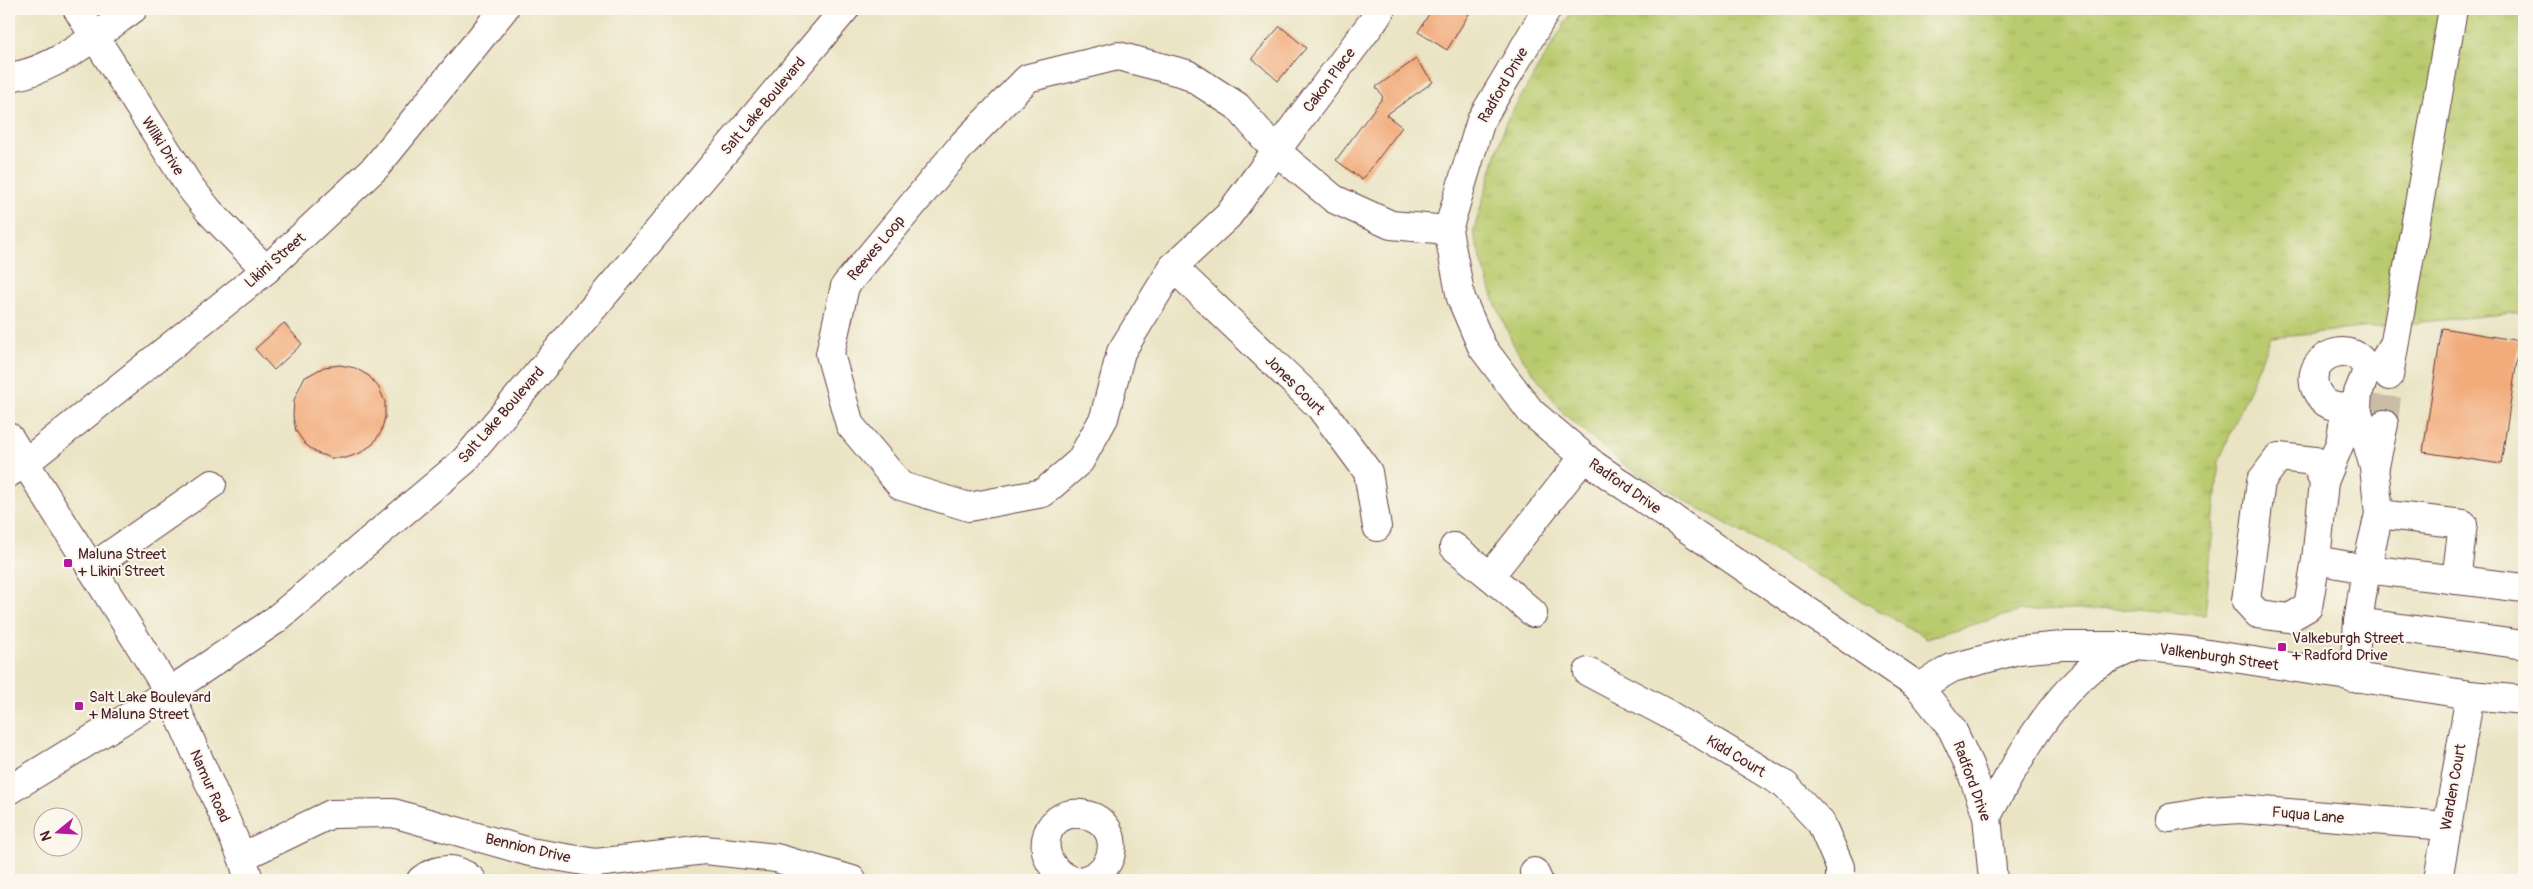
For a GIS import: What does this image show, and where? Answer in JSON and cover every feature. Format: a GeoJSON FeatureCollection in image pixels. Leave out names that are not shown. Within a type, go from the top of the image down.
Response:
{"type":"FeatureCollection","features":[{"type":"Feature","properties":{"kind":"street","name":"Wiliki Drive"},"geometry":{"type":"LineString","coordinates":[[78,9],[190,187],[209,211],[266,270]]}},
{"type":"Feature","properties":{"kind":"street"},"geometry":{"type":"LineString","coordinates":[[9,77],[40,68],[96,35],[133,9]]}},
{"type":"Feature","properties":{"kind":"street","name":"Likini Street"},"geometry":{"type":"LineString","coordinates":[[17,468],[266,270],[376,167],[504,9]]}},
{"type":"Feature","properties":{"kind":"street","name":"Salt Lake Boulevard"},"geometry":{"type":"LineString","coordinates":[[9,790],[169,692],[274,621],[464,461],[845,9]]}},
{"type":"Feature","properties":{"kind":"street","name":"Cakon Place"},"geometry":{"type":"LineString","coordinates":[[1276,151],[1381,9]]}},
{"type":"Feature","properties":{"kind":"street","name":"Radford Drive"},"geometry":{"type":"LineString","coordinates":[[1547,9],[1481,120],[1448,230],[1461,298],[1482,347],[1531,412],[1584,457],[1919,687],[1952,729],[1969,766],[1987,816],[1993,880]]}},
{"type":"Feature","properties":{"kind":"street"},"geometry":{"type":"LineString","coordinates":[[2324,482],[2314,461],[2279,457],[2261,481],[2246,601],[2258,614],[2289,618],[2308,607],[2316,560],[2324,482],[2358,393],[2378,374],[2382,363],[2393,346],[2453,9]]}},
{"type":"Feature","properties":{"kind":"street","name":"Reeves Loop"},"geometry":{"type":"LineString","coordinates":[[1276,151],[1228,216],[1173,267],[1121,352],[1104,418],[1080,461],[1043,493],[969,507],[901,486],[850,425],[830,354],[845,286],[963,144],[1028,78],[1118,56],[1187,74],[1237,106],[1276,151],[1334,199],[1392,225],[1448,230]]}},
{"type":"Feature","properties":{"kind":"street","name":"Jones Court"},"geometry":{"type":"LineString","coordinates":[[1173,267],[1320,407],[1368,472],[1376,527]]}},
{"type":"Feature","properties":{"kind":"street"},"geometry":{"type":"LineString","coordinates":[[2351,408],[2328,404],[2321,398],[2314,382],[2318,364],[2331,353],[2340,351],[2358,356],[2378,374]]}},
{"type":"Feature","properties":{"kind":"street"},"geometry":{"type":"LineString","coordinates":[[2351,408],[2374,467],[2379,514],[2366,569],[2358,622],[2354,678]]}},
{"type":"Feature","properties":{"kind":"street"},"geometry":{"type":"LineString","coordinates":[[2374,467],[2384,424]]}},
{"type":"Feature","properties":{"kind":"street","name":"Namur Road"},"geometry":{"type":"LineString","coordinates":[[9,437],[17,468],[91,568],[169,692],[245,868]]}},
{"type":"Feature","properties":{"kind":"street"},"geometry":{"type":"LineString","coordinates":[[1490,576],[1584,457]]}},
{"type":"Feature","properties":{"kind":"street"},"geometry":{"type":"LineString","coordinates":[[91,568],[212,484]]}},
{"type":"Feature","properties":{"kind":"street"},"geometry":{"type":"LineString","coordinates":[[2379,514],[2463,524],[2456,580]]}},
{"type":"Feature","properties":{"kind":"street"},"geometry":{"type":"LineString","coordinates":[[1454,547],[1532,613]]}},
{"type":"Feature","properties":{"kind":"street"},"geometry":{"type":"LineString","coordinates":[[2316,560],[2366,569],[2524,588]]}},
{"type":"Feature","properties":{"kind":"street"},"geometry":{"type":"LineString","coordinates":[[2358,622],[2524,644]]}},
{"type":"Feature","properties":{"kind":"street","name":"Valkenburgh Street"},"geometry":{"type":"LineString","coordinates":[[1919,687],[1952,668],[2018,650],[2062,646],[2136,646],[2188,651],[2470,695],[2524,700]]}},
{"type":"Feature","properties":{"kind":"street"},"geometry":{"type":"LineString","coordinates":[[1987,816],[2017,763],[2054,709],[2089,670],[2136,646]]}},
{"type":"Feature","properties":{"kind":"street","name":"Kidd Court"},"geometry":{"type":"LineString","coordinates":[[1588,672],[1666,713],[1784,785],[1821,823],[1840,867],[1840,880]]}},
{"type":"Feature","properties":{"kind":"street","name":"Warden Court"},"geometry":{"type":"LineString","coordinates":[[2438,880],[2470,695]]}},
{"type":"Feature","properties":{"kind":"street","name":"Fuqua Lane"},"geometry":{"type":"LineString","coordinates":[[2170,818],[2210,811],[2240,809],[2446,826]]}},
{"type":"Feature","properties":{"kind":"street","name":"Bennion Drive"},"geometry":{"type":"LineString","coordinates":[[245,868],[331,814],[393,813],[530,852],[596,863],[705,850],[776,858],[852,880]]}},
{"type":"Feature","properties":{"kind":"street"},"geometry":{"type":"LineString","coordinates":[[1072,880],[1053,870],[1045,850],[1050,829],[1068,815],[1080,814],[1091,816],[1101,822],[1108,831],[1112,842],[1110,872],[1084,880]]}},
{"type":"Feature","properties":{"kind":"street"},"geometry":{"type":"LineString","coordinates":[[421,880],[432,872],[464,875],[465,833]]}},
{"type":"Feature","properties":{"kind":"green space"},"geometry":{"type":"Polygon","coordinates":[[[1573,9],[2524,9],[2524,312],[2271,337],[2219,461],[2205,615],[2136,609],[2020,611],[1927,638],[1627,467],[1564,414],[1515,348],[1494,300],[1473,233],[1506,122],[1573,9]]]}},
{"type":"Feature","properties":{"kind":"building"},"geometry":{"type":"Polygon","coordinates":[[[1432,9],[1472,9],[1447,50],[1418,32],[1432,9]]]}},
{"type":"Feature","properties":{"kind":"building"},"geometry":{"type":"Polygon","coordinates":[[[1280,26],[1306,48],[1278,81],[1252,58],[1280,26]]]}},
{"type":"Feature","properties":{"kind":"building"},"geometry":{"type":"Polygon","coordinates":[[[1416,59],[1433,82],[1386,115],[1402,127],[1362,180],[1336,160],[1383,97],[1376,87],[1416,59]]]}},
{"type":"Feature","properties":{"kind":"building"},"geometry":{"type":"Polygon","coordinates":[[[284,323],[302,344],[274,370],[255,349],[284,323]]]}},
{"type":"Feature","properties":{"kind":"building"},"geometry":{"type":"Polygon","coordinates":[[[2442,328],[2520,341],[2501,464],[2423,452],[2442,328]]]}},
{"type":"Feature","properties":{"kind":"building"},"geometry":{"type":"Polygon","coordinates":[[[340,365],[355,368],[369,376],[379,388],[385,402],[385,417],[381,432],[373,444],[360,453],[346,458],[331,458],[317,453],[305,444],[296,431],[293,416],[294,400],[304,378],[324,367],[340,365]]]}},
{"type":"Feature","properties":{"kind":"tunnel"},"geometry":{"type":"LineString","coordinates":[[2384,424],[2389,376]]}},
{"type":"Feature","properties":{"kind":"place","name":"Maluna Street + Likini Street"},"geometry":{"type":"Point","coordinates":[68,563]}},
{"type":"Feature","properties":{"kind":"place","name":"Valkeburgh Street + Radford Drive"},"geometry":{"type":"Point","coordinates":[2282,647]}},
{"type":"Feature","properties":{"kind":"place","name":"Salt Lake Boulevard + Maluna Street"},"geometry":{"type":"Point","coordinates":[79,706]}}]}
